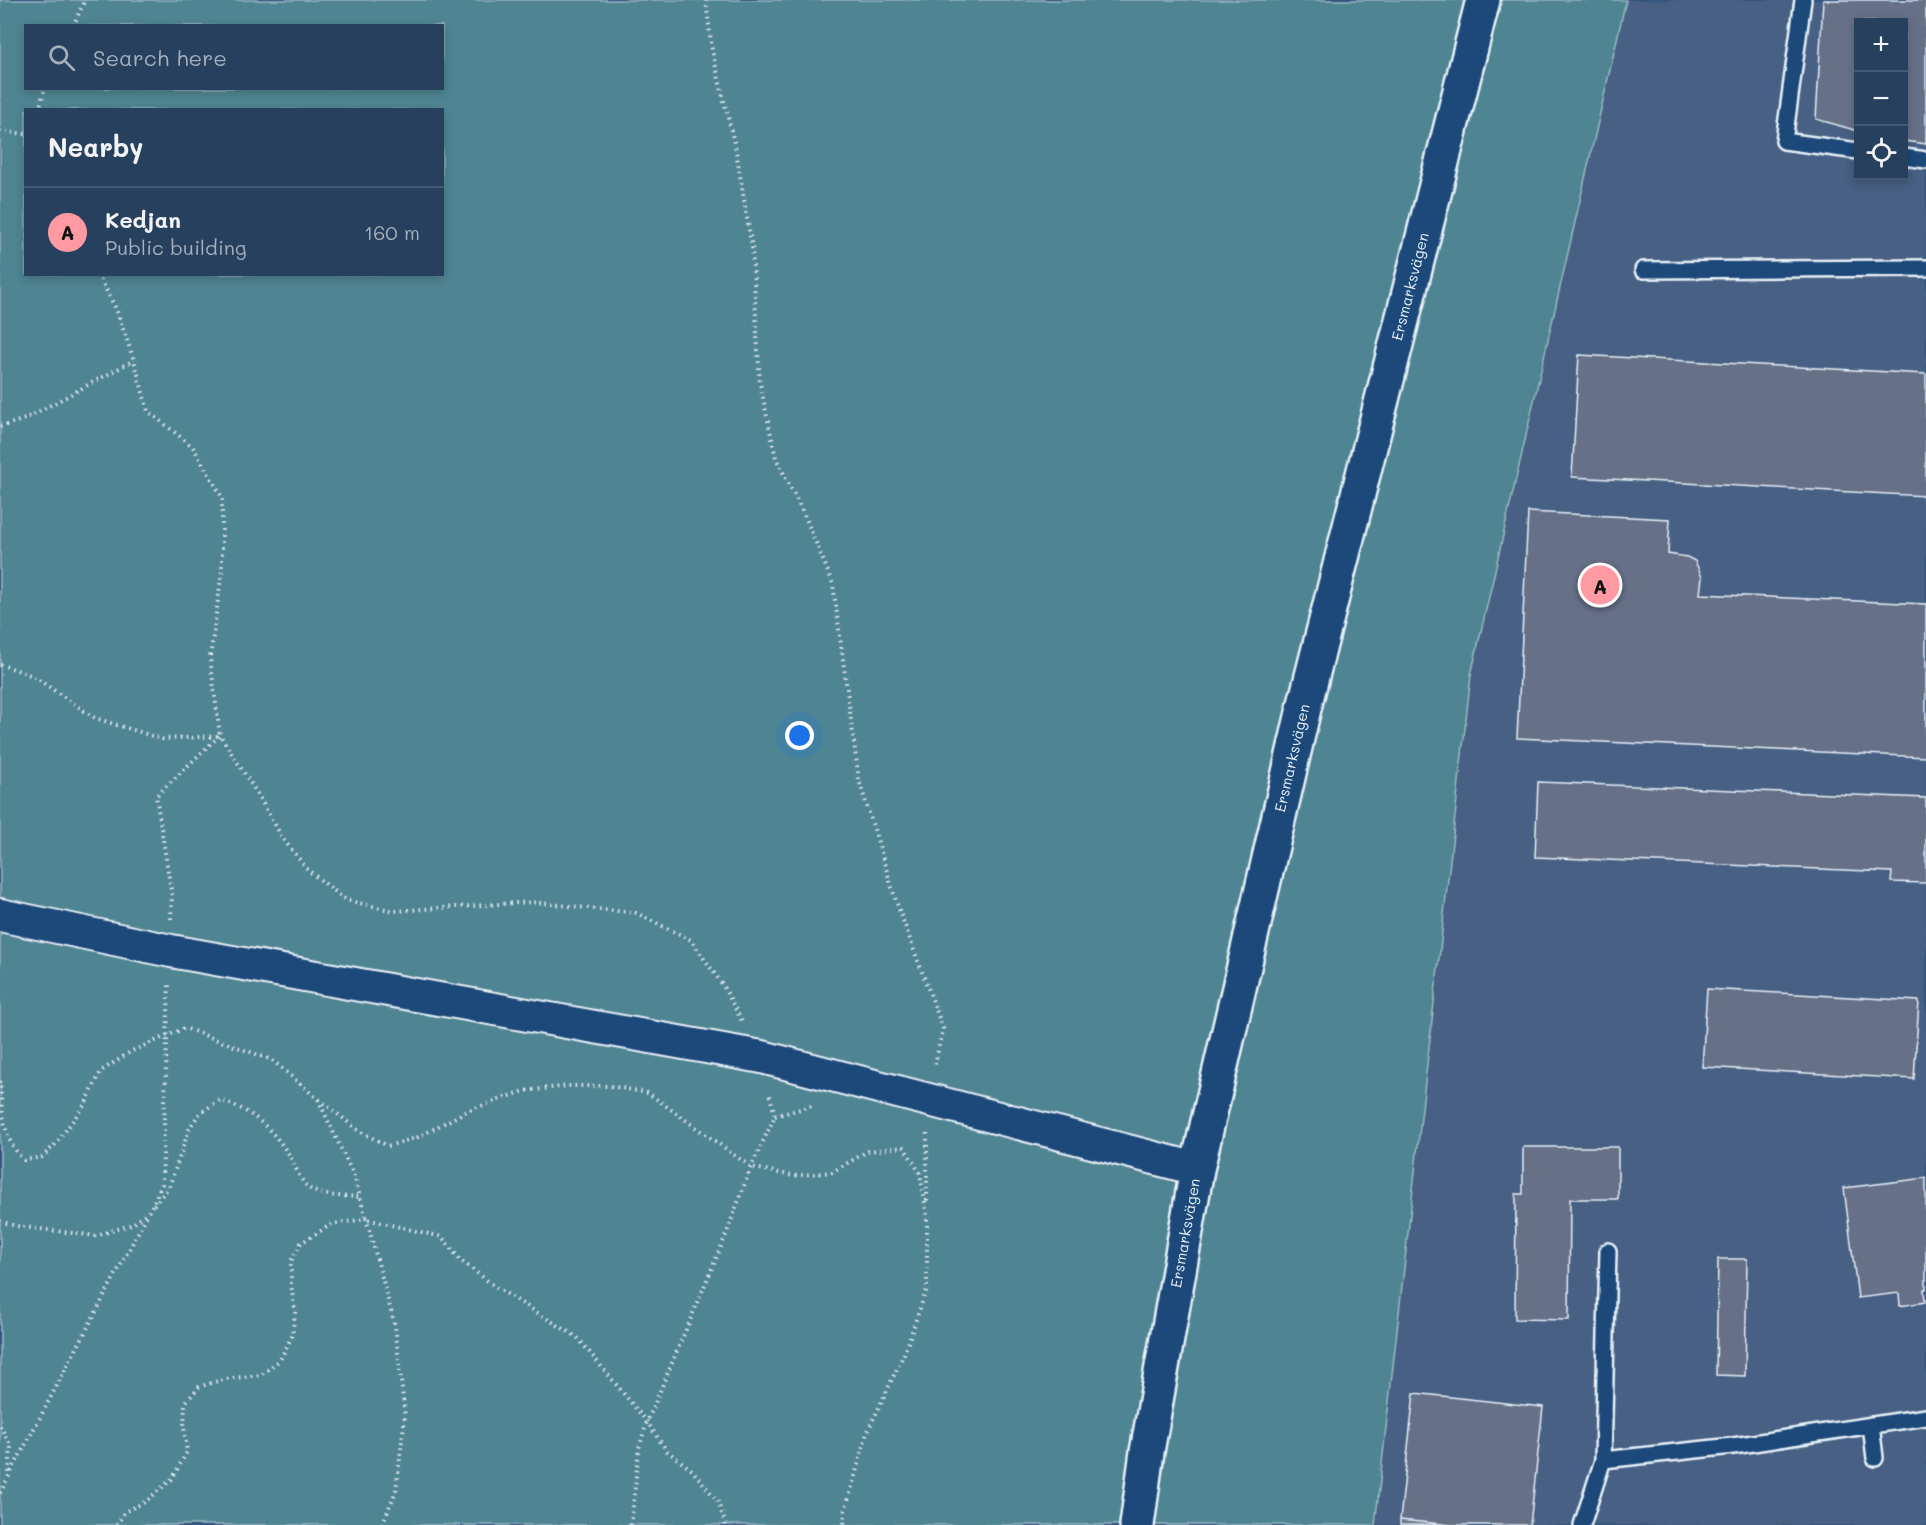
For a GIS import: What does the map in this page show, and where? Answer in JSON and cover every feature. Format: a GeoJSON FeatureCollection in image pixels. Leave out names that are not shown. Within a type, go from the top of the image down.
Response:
{"type":"FeatureCollection","features":[{"type":"Feature","properties":{"kind":"main road","name":"Ersmarksvägen"},"geometry":{"type":"LineString","coordinates":[[1137,1525],[1147,1452],[1197,1169],[1305,704],[1483,0]]}},
{"type":"Feature","properties":{"kind":"street"},"geometry":{"type":"LineString","coordinates":[[0,915],[171,951],[762,1057],[1197,1169]]}},
{"type":"Feature","properties":{"kind":"lane"},"geometry":{"type":"LineString","coordinates":[[1803,0],[1784,141],[1854,150]]}},
{"type":"Feature","properties":{"kind":"lane"},"geometry":{"type":"LineString","coordinates":[[1908,158],[1926,160]]}},
{"type":"Feature","properties":{"kind":"lane"},"geometry":{"type":"LineString","coordinates":[[1643,270],[1926,268]]}},
{"type":"Feature","properties":{"kind":"lane"},"geometry":{"type":"LineString","coordinates":[[1582,1525],[1603,1460],[1608,1251]]}},
{"type":"Feature","properties":{"kind":"lane"},"geometry":{"type":"LineString","coordinates":[[1603,1460],[1733,1446],[1926,1417]]}},
{"type":"Feature","properties":{"kind":"lane"},"geometry":{"type":"LineString","coordinates":[[1871,1425],[1875,1458]]}},
{"type":"Feature","properties":{"kind":"path"},"geometry":{"type":"LineString","coordinates":[[74,24],[85,0]]}},
{"type":"Feature","properties":{"kind":"path"},"geometry":{"type":"LineString","coordinates":[[706,0],[712,50],[736,151],[752,248],[760,384],[776,458],[807,521],[833,584],[859,780],[896,901],[943,1029],[927,1099],[927,1288],[904,1354],[867,1433],[845,1511],[844,1525]]}},
{"type":"Feature","properties":{"kind":"path"},"geometry":{"type":"LineString","coordinates":[[40,108],[44,90]]}},
{"type":"Feature","properties":{"kind":"path"},"geometry":{"type":"LineString","coordinates":[[0,131],[24,134]]}},
{"type":"Feature","properties":{"kind":"path"},"geometry":{"type":"LineString","coordinates":[[99,276],[116,309],[134,360],[148,411],[193,447],[222,497],[222,571],[210,658],[220,735],[283,839],[309,871],[346,900],[394,911],[531,902],[636,913],[691,940],[722,984],[762,1057],[775,1116],[751,1167],[726,1234],[647,1422],[639,1448],[631,1525]]}},
{"type":"Feature","properties":{"kind":"path"},"geometry":{"type":"LineString","coordinates":[[0,427],[25,419],[134,360]]}},
{"type":"Feature","properties":{"kind":"path"},"geometry":{"type":"LineString","coordinates":[[0,664],[33,676],[95,718],[128,729],[162,739],[220,735]]}},
{"type":"Feature","properties":{"kind":"path"},"geometry":{"type":"LineString","coordinates":[[0,1493],[162,1184],[172,896],[156,796],[220,735]]}},
{"type":"Feature","properties":{"kind":"path"},"geometry":{"type":"LineString","coordinates":[[0,1081],[3,1116],[9,1140],[15,1152],[24,1160],[42,1157],[54,1146],[86,1103],[101,1071],[132,1051],[185,1028],[272,1060],[359,1131],[387,1146],[418,1137],[467,1111],[524,1091],[569,1086],[610,1086],[648,1093],[751,1167],[793,1176],[832,1172],[868,1151],[904,1147],[920,1173],[927,1216]]}},
{"type":"Feature","properties":{"kind":"path"},"geometry":{"type":"LineString","coordinates":[[318,1099],[356,1179],[395,1326],[405,1416],[396,1491],[382,1525]]}},
{"type":"Feature","properties":{"kind":"path"},"geometry":{"type":"LineString","coordinates":[[0,1221],[16,1226],[96,1236],[133,1224],[150,1210],[169,1187],[190,1127],[200,1113],[220,1100],[241,1107],[262,1122],[288,1154],[302,1179],[312,1190],[333,1196],[361,1197]]}},
{"type":"Feature","properties":{"kind":"path"},"geometry":{"type":"LineString","coordinates":[[775,1116],[819,1104]]}},
{"type":"Feature","properties":{"kind":"path"},"geometry":{"type":"LineString","coordinates":[[117,1525],[124,1512],[145,1502],[172,1479],[187,1452],[184,1427],[185,1403],[199,1387],[224,1379],[261,1375],[280,1360],[292,1336],[295,1313],[291,1261],[301,1243],[332,1224],[366,1220],[442,1237],[460,1260],[497,1288],[577,1337],[647,1422],[667,1451],[692,1470],[717,1500],[726,1525]]}},
{"type":"Feature","properties":{"kind":"path"},"geometry":{"type":"LineString","coordinates":[[0,1426],[11,1446],[9,1477]]}},
{"type":"Feature","properties":{"kind":"shaded area"},"geometry":{"type":"Polygon","coordinates":[[[1626,0],[1926,0],[1926,1525],[1375,1525],[1471,675],[1626,0]]]}},
{"type":"Feature","properties":{"kind":"green space"},"geometry":{"type":"Polygon","coordinates":[[[0,0],[1626,0],[1471,675],[1375,1525],[0,1525],[0,0]]]}},
{"type":"Feature","properties":{"kind":"building"},"geometry":{"type":"Polygon","coordinates":[[[1823,0],[1926,0],[1926,144],[1908,142],[1908,18],[1854,18],[1854,130],[1816,119],[1823,0]]]}},
{"type":"Feature","properties":{"kind":"building"},"geometry":{"type":"Polygon","coordinates":[[[1579,355],[1926,374],[1926,496],[1572,477],[1579,355]]]}},
{"type":"Feature","properties":{"kind":"building"},"geometry":{"type":"Polygon","coordinates":[[[1528,512],[1670,519],[1668,554],[1687,557],[1695,561],[1702,577],[1700,594],[1926,604],[1926,757],[1517,738],[1528,512]]]}},
{"type":"Feature","properties":{"kind":"building"},"geometry":{"type":"Polygon","coordinates":[[[1538,782],[1926,798],[1926,883],[1891,882],[1892,872],[1535,857],[1538,782]]]}},
{"type":"Feature","properties":{"kind":"building"},"geometry":{"type":"Polygon","coordinates":[[[1707,989],[1919,1001],[1914,1079],[1702,1067],[1707,989]]]}},
{"type":"Feature","properties":{"kind":"building"},"geometry":{"type":"Polygon","coordinates":[[[1523,1147],[1618,1147],[1618,1199],[1570,1199],[1569,1320],[1515,1319],[1516,1194],[1523,1194],[1523,1147]]]}},
{"type":"Feature","properties":{"kind":"building"},"geometry":{"type":"Polygon","coordinates":[[[1926,1178],[1925,1302],[1900,1306],[1899,1293],[1858,1298],[1844,1188],[1926,1178]]]}},
{"type":"Feature","properties":{"kind":"building"},"geometry":{"type":"Polygon","coordinates":[[[1718,1259],[1747,1259],[1745,1376],[1716,1375],[1718,1259]]]}},
{"type":"Feature","properties":{"kind":"building"},"geometry":{"type":"Polygon","coordinates":[[[1414,1393],[1543,1407],[1530,1525],[1452,1525],[1400,1520],[1414,1393]]]}},
{"type":"Feature","properties":{"kind":"building"},"geometry":{"type":"Polygon","coordinates":[[[1400,1520],[1452,1525],[1400,1525],[1400,1520]]]}},
{"type":"Feature","properties":{"kind":"place","name":"Kedjan"},"geometry":{"type":"Point","coordinates":[1600,585]}}]}
